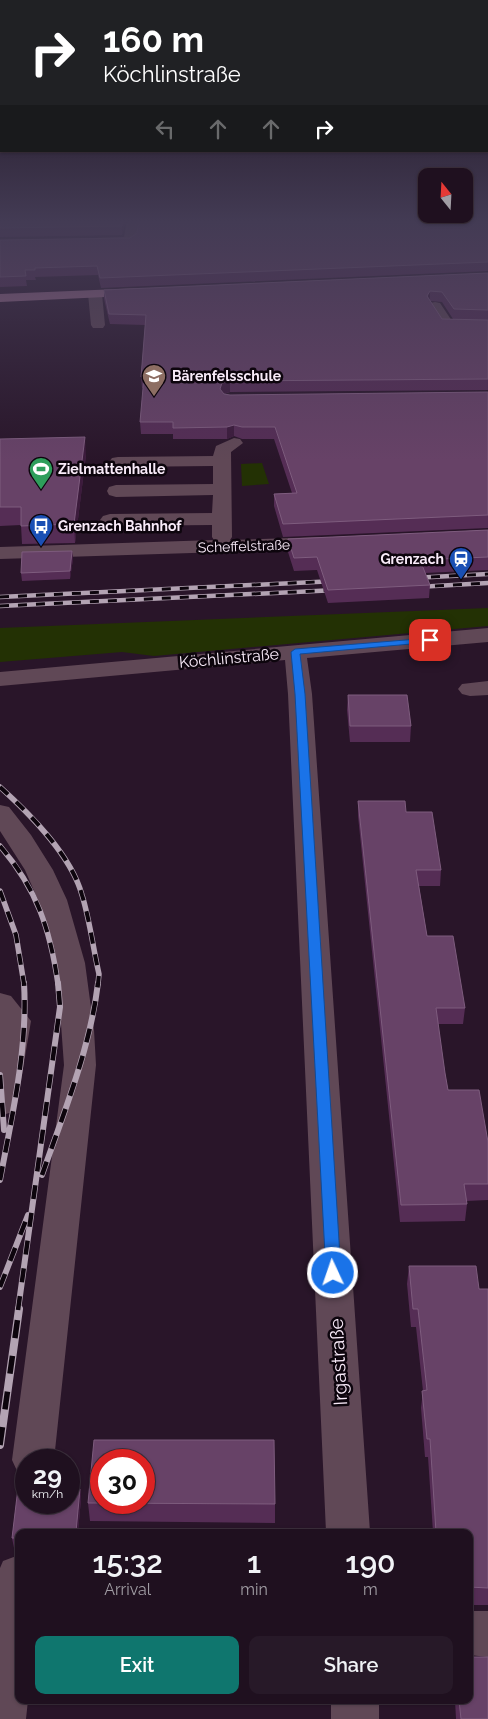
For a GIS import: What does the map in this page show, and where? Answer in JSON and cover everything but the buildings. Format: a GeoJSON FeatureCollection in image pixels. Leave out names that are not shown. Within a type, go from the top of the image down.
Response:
{"type":"FeatureCollection","features":[{"type":"Feature","properties":{"kind":"street"},"geometry":{"type":"LineString","coordinates":[[96,300],[98,325]]}},
{"type":"Feature","properties":{"kind":"street"},"geometry":{"type":"LineString","coordinates":[[436,306],[448,325],[488,325]]}},
{"type":"Feature","properties":{"kind":"street"},"geometry":{"type":"LineString","coordinates":[[222,547],[222,450],[234,443]]}},
{"type":"Feature","properties":{"kind":"street"},"geometry":{"type":"LineString","coordinates":[[118,462],[222,461]]}},
{"type":"Feature","properties":{"kind":"street"},"geometry":{"type":"LineString","coordinates":[[116,491],[222,490]]}},
{"type":"Feature","properties":{"kind":"street"},"geometry":{"type":"LineString","coordinates":[[110,520],[222,519]]}},
{"type":"Feature","properties":{"kind":"street","name":"Scheffelstraße"},"geometry":{"type":"LineString","coordinates":[[0,554],[340,542]]}},
{"type":"Feature","properties":{"kind":"street","name":"Köchlinstraße"},"geometry":{"type":"LineString","coordinates":[[0,679],[488,636]]}},
{"type":"Feature","properties":{"kind":"street","name":"Irgastraße"},"geometry":{"type":"LineString","coordinates":[[295,652],[300,694],[348,1529]]}},
{"type":"Feature","properties":{"kind":"street"},"geometry":{"type":"LineString","coordinates":[[0,813],[19,835],[42,873],[57,909],[70,961],[79,1035],[80,1065],[34,1449]]}},
{"type":"Feature","properties":{"kind":"street"},"geometry":{"type":"LineString","coordinates":[[0,1104],[5,1015]]}},
{"type":"Feature","properties":{"kind":"street"},"geometry":{"type":"LineString","coordinates":[[2,1719],[15,1610]]}},
{"type":"Feature","properties":{"kind":"street"},"geometry":{"type":"LineString","coordinates":[[473,1633],[488,1634]]}},
{"type":"Feature","properties":{"kind":"street"},"geometry":{"type":"LineString","coordinates":[[355,1704],[355,1719]]}},
{"type":"Feature","properties":{"kind":"green space"},"geometry":{"type":"Polygon","coordinates":[[[262,463],[269,484],[242,486],[241,464],[262,463]]]}},
{"type":"Feature","properties":{"kind":"green space"},"geometry":{"type":"Polygon","coordinates":[[[488,608],[488,626],[154,656],[122,652],[0,662],[0,628],[488,608]]]}},
{"type":"Feature","properties":{"kind":"railway"},"geometry":{"type":"LineString","coordinates":[[413,578],[488,574]]}},
{"type":"Feature","properties":{"kind":"railway"},"geometry":{"type":"LineString","coordinates":[[0,597],[336,581]]}},
{"type":"Feature","properties":{"kind":"railway"},"geometry":{"type":"LineString","coordinates":[[417,587],[488,583]]}},
{"type":"Feature","properties":{"kind":"railway"},"geometry":{"type":"LineString","coordinates":[[0,606],[337,590]]}},
{"type":"Feature","properties":{"kind":"railway"},"geometry":{"type":"LineString","coordinates":[[0,787],[48,836],[69,865],[77,880],[99,974],[98,984]]}},
{"type":"Feature","properties":{"kind":"railway"},"geometry":{"type":"LineString","coordinates":[[0,846],[13,862],[33,894],[51,945],[58,984]]}},
{"type":"Feature","properties":{"kind":"railway"},"geometry":{"type":"LineString","coordinates":[[0,891],[16,935],[24,984]]}},
{"type":"Feature","properties":{"kind":"railway"},"geometry":{"type":"LineString","coordinates":[[0,1180],[14,1107],[21,1057],[25,1008],[24,983]]}},
{"type":"Feature","properties":{"kind":"railway"},"geometry":{"type":"LineString","coordinates":[[18,1310],[60,1007],[58,983]]}},
{"type":"Feature","properties":{"kind":"railway"},"geometry":{"type":"LineString","coordinates":[[42,1175],[83,1056],[98,983]]}},
{"type":"Feature","properties":{"kind":"railway"},"geometry":{"type":"LineString","coordinates":[[0,1075],[4,1130]]}},
{"type":"Feature","properties":{"kind":"railway"},"geometry":{"type":"LineString","coordinates":[[0,1287],[28,1215]]}},
{"type":"Feature","properties":{"kind":"railway"},"geometry":{"type":"LineString","coordinates":[[0,1445],[19,1309]]}},
{"type":"Feature","properties":{"kind":"place","name":"Bärenfelsschule"},"geometry":{"type":"Point","coordinates":[154,397]}},
{"type":"Feature","properties":{"kind":"place","name":"Zielmattenhalle"},"geometry":{"type":"Point","coordinates":[41,490]}},
{"type":"Feature","properties":{"kind":"place","name":"Grenzach Bahnhof"},"geometry":{"type":"Point","coordinates":[41,547]}},
{"type":"Feature","properties":{"kind":"place","name":"Grenzach"},"geometry":{"type":"Point","coordinates":[461,580]}},
{"type":"Feature","properties":{"kind":"route"},"geometry":{"type":"LineString","coordinates":[[333,1273],[300,694],[295,652],[430,640]]}}]}
